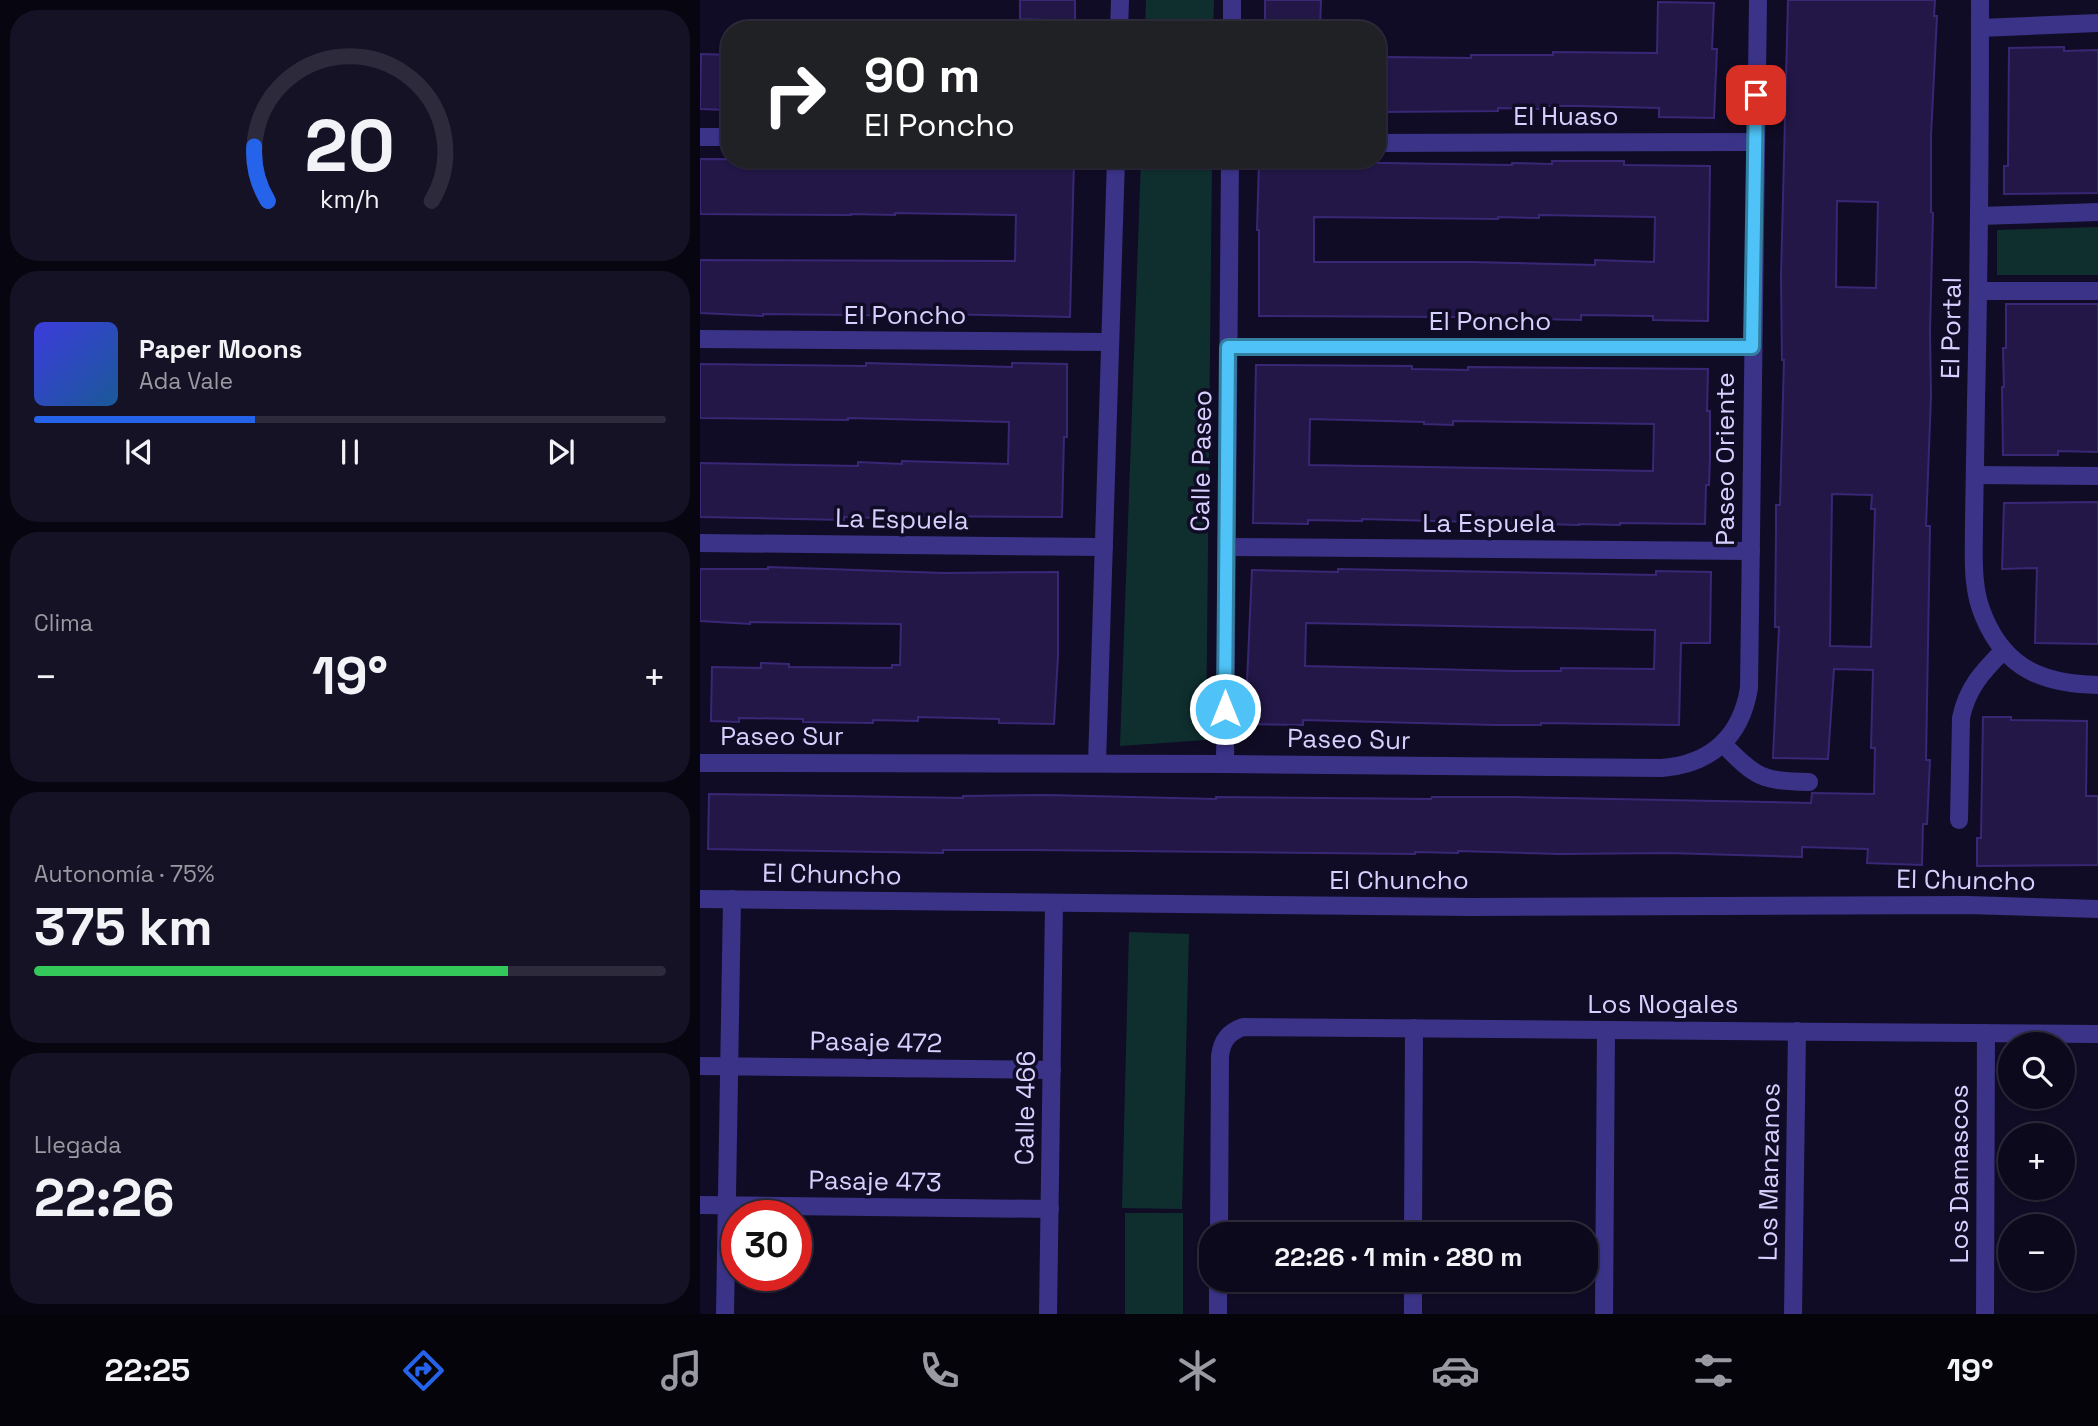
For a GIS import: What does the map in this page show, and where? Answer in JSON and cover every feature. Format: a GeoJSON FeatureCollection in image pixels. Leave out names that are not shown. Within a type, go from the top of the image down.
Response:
{"type":"FeatureCollection","features":[{"type":"Feature","properties":{"kind":"street"},"geometry":{"type":"LineString","coordinates":[[1119,21],[1120,0]]}},
{"type":"Feature","properties":{"kind":"street"},"geometry":{"type":"LineString","coordinates":[[1232,0],[1232,21]]}},
{"type":"Feature","properties":{"kind":"street","name":"Paseo Oriente"},"geometry":{"type":"LineString","coordinates":[[1723,744],[1741,718],[1749,688],[1758,0]]}},
{"type":"Feature","properties":{"kind":"street","name":"El Portal"},"geometry":{"type":"LineString","coordinates":[[1980,0],[1974,574],[1977,595],[1983,616],[2004,650],[2025,668],[2048,680],[2075,685],[2098,685]]}},
{"type":"Feature","properties":{"kind":"street"},"geometry":{"type":"LineString","coordinates":[[1980,28],[2098,23]]}},
{"type":"Feature","properties":{"kind":"street"},"geometry":{"type":"LineString","coordinates":[[700,137],[721,137]]}},
{"type":"Feature","properties":{"kind":"street","name":"El Huaso"},"geometry":{"type":"LineString","coordinates":[[1386,143],[1755,142]]}},
{"type":"Feature","properties":{"kind":"street"},"geometry":{"type":"LineString","coordinates":[[1097,763],[1116,168]]}},
{"type":"Feature","properties":{"kind":"street","name":"Calle Paseo"},"geometry":{"type":"LineString","coordinates":[[1225,764],[1230,168]]}},
{"type":"Feature","properties":{"kind":"street"},"geometry":{"type":"LineString","coordinates":[[1979,216],[2098,212]]}},
{"type":"Feature","properties":{"kind":"street"},"geometry":{"type":"LineString","coordinates":[[1979,291],[2098,291]]}},
{"type":"Feature","properties":{"kind":"street","name":"El Poncho"},"geometry":{"type":"LineString","coordinates":[[700,339],[1110,342]]}},
{"type":"Feature","properties":{"kind":"street","name":"El Poncho"},"geometry":{"type":"LineString","coordinates":[[1228,347],[1752,347]]}},
{"type":"Feature","properties":{"kind":"street"},"geometry":{"type":"LineString","coordinates":[[1975,475],[2098,476]]}},
{"type":"Feature","properties":{"kind":"street","name":"La Espuela"},"geometry":{"type":"LineString","coordinates":[[700,543],[1104,547]]}},
{"type":"Feature","properties":{"kind":"street","name":"La Espuela"},"geometry":{"type":"LineString","coordinates":[[1227,547],[1751,551]]}},
{"type":"Feature","properties":{"kind":"street"},"geometry":{"type":"LineString","coordinates":[[1959,820],[1961,718],[1964,703],[1976,680],[2004,650]]}},
{"type":"Feature","properties":{"kind":"street"},"geometry":{"type":"LineString","coordinates":[[1723,744],[1747,769],[1763,778],[1778,782],[1809,782]]}},
{"type":"Feature","properties":{"kind":"street","name":"Paseo Sur"},"geometry":{"type":"LineString","coordinates":[[700,762],[1662,768],[1695,762],[1723,744]]}},
{"type":"Feature","properties":{"kind":"street","name":"El Chuncho"},"geometry":{"type":"LineString","coordinates":[[700,900],[1471,907],[1967,905],[2098,909]]}},
{"type":"Feature","properties":{"kind":"street"},"geometry":{"type":"LineString","coordinates":[[727,1200],[732,900]]}},
{"type":"Feature","properties":{"kind":"street","name":"Calle 466"},"geometry":{"type":"LineString","coordinates":[[1048,1314],[1054,904]]}},
{"type":"Feature","properties":{"kind":"street","name":"Los Nogales"},"geometry":{"type":"LineString","coordinates":[[1219,1222],[1220,1056],[1224,1041],[1243,1027],[2098,1034]]}},
{"type":"Feature","properties":{"kind":"street"},"geometry":{"type":"LineString","coordinates":[[1413,1222],[1414,1028]]}},
{"type":"Feature","properties":{"kind":"street"},"geometry":{"type":"LineString","coordinates":[[1604,1314],[1606,1030]]}},
{"type":"Feature","properties":{"kind":"street","name":"Los Manzanos"},"geometry":{"type":"LineString","coordinates":[[1793,1314],[1797,1031]]}},
{"type":"Feature","properties":{"kind":"street","name":"Los Damascos"},"geometry":{"type":"LineString","coordinates":[[1985,1314],[1986,1034]]}},
{"type":"Feature","properties":{"kind":"street","name":"Pasaje 472"},"geometry":{"type":"LineString","coordinates":[[700,1066],[1052,1070]]}},
{"type":"Feature","properties":{"kind":"street","name":"Pasaje 473"},"geometry":{"type":"LineString","coordinates":[[700,1205],[721,1206]]}},
{"type":"Feature","properties":{"kind":"street","name":"Pasaje 473"},"geometry":{"type":"LineString","coordinates":[[812,1207],[1050,1209]]}},
{"type":"Feature","properties":{"kind":"street"},"geometry":{"type":"LineString","coordinates":[[725,1291],[725,1314]]}},
{"type":"Feature","properties":{"kind":"street"},"geometry":{"type":"LineString","coordinates":[[1218,1292],[1218,1314]]}},
{"type":"Feature","properties":{"kind":"street"},"geometry":{"type":"LineString","coordinates":[[1413,1292],[1413,1314]]}},
{"type":"Feature","properties":{"kind":"green space"},"geometry":{"type":"Polygon","coordinates":[[[1146,0],[1214,0],[1213,21],[1145,21],[1146,0]]]}},
{"type":"Feature","properties":{"kind":"green space"},"geometry":{"type":"Polygon","coordinates":[[[1141,168],[1212,168],[1206,740],[1120,746],[1141,168]]]}},
{"type":"Feature","properties":{"kind":"green space"},"geometry":{"type":"Polygon","coordinates":[[[2098,227],[2098,275],[1997,275],[1997,230],[2098,227]]]}},
{"type":"Feature","properties":{"kind":"green space"},"geometry":{"type":"Polygon","coordinates":[[[1129,932],[1189,934],[1182,1209],[1122,1208],[1129,932]]]}},
{"type":"Feature","properties":{"kind":"green space"},"geometry":{"type":"Polygon","coordinates":[[[1125,1213],[1183,1213],[1183,1314],[1125,1314],[1125,1213]]]}},
{"type":"Feature","properties":{"kind":"building"},"geometry":{"type":"Polygon","coordinates":[[[1020,0],[1075,0],[1075,21],[1020,19],[1020,0]]]}},
{"type":"Feature","properties":{"kind":"building"},"geometry":{"type":"Polygon","coordinates":[[[1265,0],[1321,0],[1320,21],[1265,21],[1265,0]]]}},
{"type":"Feature","properties":{"kind":"building"},"geometry":{"type":"Polygon","coordinates":[[[1788,0],[1935,0],[1934,16],[1937,16],[1931,135],[1931,396],[1926,526],[1930,526],[1926,760],[1930,760],[1927,824],[1923,824],[1922,865],[1867,863],[1868,849],[1802,847],[1802,857],[1458,851],[1415,854],[943,850],[943,853],[708,849],[709,794],[963,798],[1047,795],[1216,799],[1516,797],[1811,803],[1812,793],[1874,794],[1875,748],[1871,748],[1873,670],[1834,669],[1828,759],[1773,758],[1779,627],[1775,627],[1776,505],[1780,505],[1784,360],[1781,277],[1788,0]],[[1837,201],[1836,287],[1876,288],[1878,202],[1837,201]],[[1832,494],[1830,646],[1871,647],[1875,509],[1871,509],[1872,495],[1832,494]]]}},
{"type":"Feature","properties":{"kind":"building"},"geometry":{"type":"Polygon","coordinates":[[[1658,2],[1714,3],[1712,49],[1717,49],[1714,118],[1659,117],[1659,108],[1580,106],[1498,108],[1498,111],[1386,112],[1386,57],[1471,58],[1471,55],[1553,55],[1553,52],[1657,53],[1658,2]]]}},
{"type":"Feature","properties":{"kind":"building"},"geometry":{"type":"Polygon","coordinates":[[[2064,47],[2064,51],[2098,50],[2098,193],[2004,194],[2004,166],[2008,166],[2009,48],[2064,47]]]}},
{"type":"Feature","properties":{"kind":"building"},"geometry":{"type":"Polygon","coordinates":[[[701,54],[721,55],[721,110],[700,109],[701,54]]]}},
{"type":"Feature","properties":{"kind":"building"},"geometry":{"type":"Polygon","coordinates":[[[700,159],[721,159],[721,168],[1074,168],[1070,317],[940,314],[763,316],[700,313],[700,260],[1015,261],[1016,215],[700,214],[700,159]]]}},
{"type":"Feature","properties":{"kind":"building"},"geometry":{"type":"Polygon","coordinates":[[[1552,161],[1624,161],[1624,165],[1710,166],[1708,321],[1653,320],[1653,316],[1581,315],[1581,320],[1259,316],[1259,168],[1386,168],[1386,163],[1512,165],[1552,164],[1552,161]],[[1314,217],[1314,262],[1595,265],[1595,260],[1654,262],[1655,217],[1314,217]]]}},
{"type":"Feature","properties":{"kind":"building"},"geometry":{"type":"Polygon","coordinates":[[[2006,304],[2098,304],[2098,452],[2058,451],[2058,455],[2003,455],[2002,387],[2003,348],[2006,348],[2006,304]]]}},
{"type":"Feature","properties":{"kind":"building"},"geometry":{"type":"Polygon","coordinates":[[[866,363],[1012,367],[1012,363],[1067,364],[1067,437],[1064,437],[1062,517],[884,516],[844,517],[844,520],[700,517],[700,463],[858,466],[858,462],[902,464],[902,461],[1008,464],[1009,422],[700,418],[700,364],[866,366],[866,363]]]}},
{"type":"Feature","properties":{"kind":"building"},"geometry":{"type":"Polygon","coordinates":[[[1256,365],[1412,366],[1412,369],[1468,370],[1468,367],[1708,369],[1710,458],[1705,524],[1579,525],[1362,519],[1308,520],[1308,524],[1253,523],[1256,365]],[[1310,419],[1309,465],[1653,471],[1654,424],[1453,421],[1453,425],[1310,419]]]}},
{"type":"Feature","properties":{"kind":"building"},"geometry":{"type":"Polygon","coordinates":[[[2098,502],[2098,644],[2035,643],[2037,568],[2002,569],[2004,503],[2098,502]]]}},
{"type":"Feature","properties":{"kind":"building"},"geometry":{"type":"Polygon","coordinates":[[[768,567],[944,573],[1058,572],[1058,656],[1054,724],[999,723],[999,719],[918,717],[918,721],[873,720],[873,723],[739,718],[739,722],[711,721],[712,667],[761,668],[761,663],[789,664],[789,667],[892,668],[892,665],[900,665],[901,624],[750,624],[700,621],[700,569],[768,567]]]}},
{"type":"Feature","properties":{"kind":"building"},"geometry":{"type":"Polygon","coordinates":[[[1338,569],[1656,575],[1656,571],[1711,572],[1710,643],[1681,643],[1679,725],[1496,725],[1303,720],[1303,725],[1248,724],[1252,570],[1338,572],[1338,569]],[[1306,623],[1305,666],[1514,671],[1561,671],[1561,668],[1654,669],[1655,630],[1306,623]]]}},
{"type":"Feature","properties":{"kind":"building"},"geometry":{"type":"Polygon","coordinates":[[[1983,717],[2087,721],[2086,796],[2098,796],[2098,865],[1977,866],[1977,838],[1981,838],[1983,717]]]}},
{"type":"Feature","properties":{"kind":"route"},"geometry":{"type":"LineString","coordinates":[[1225,709],[1228,347],[1752,347],[1756,95]]}}]}
